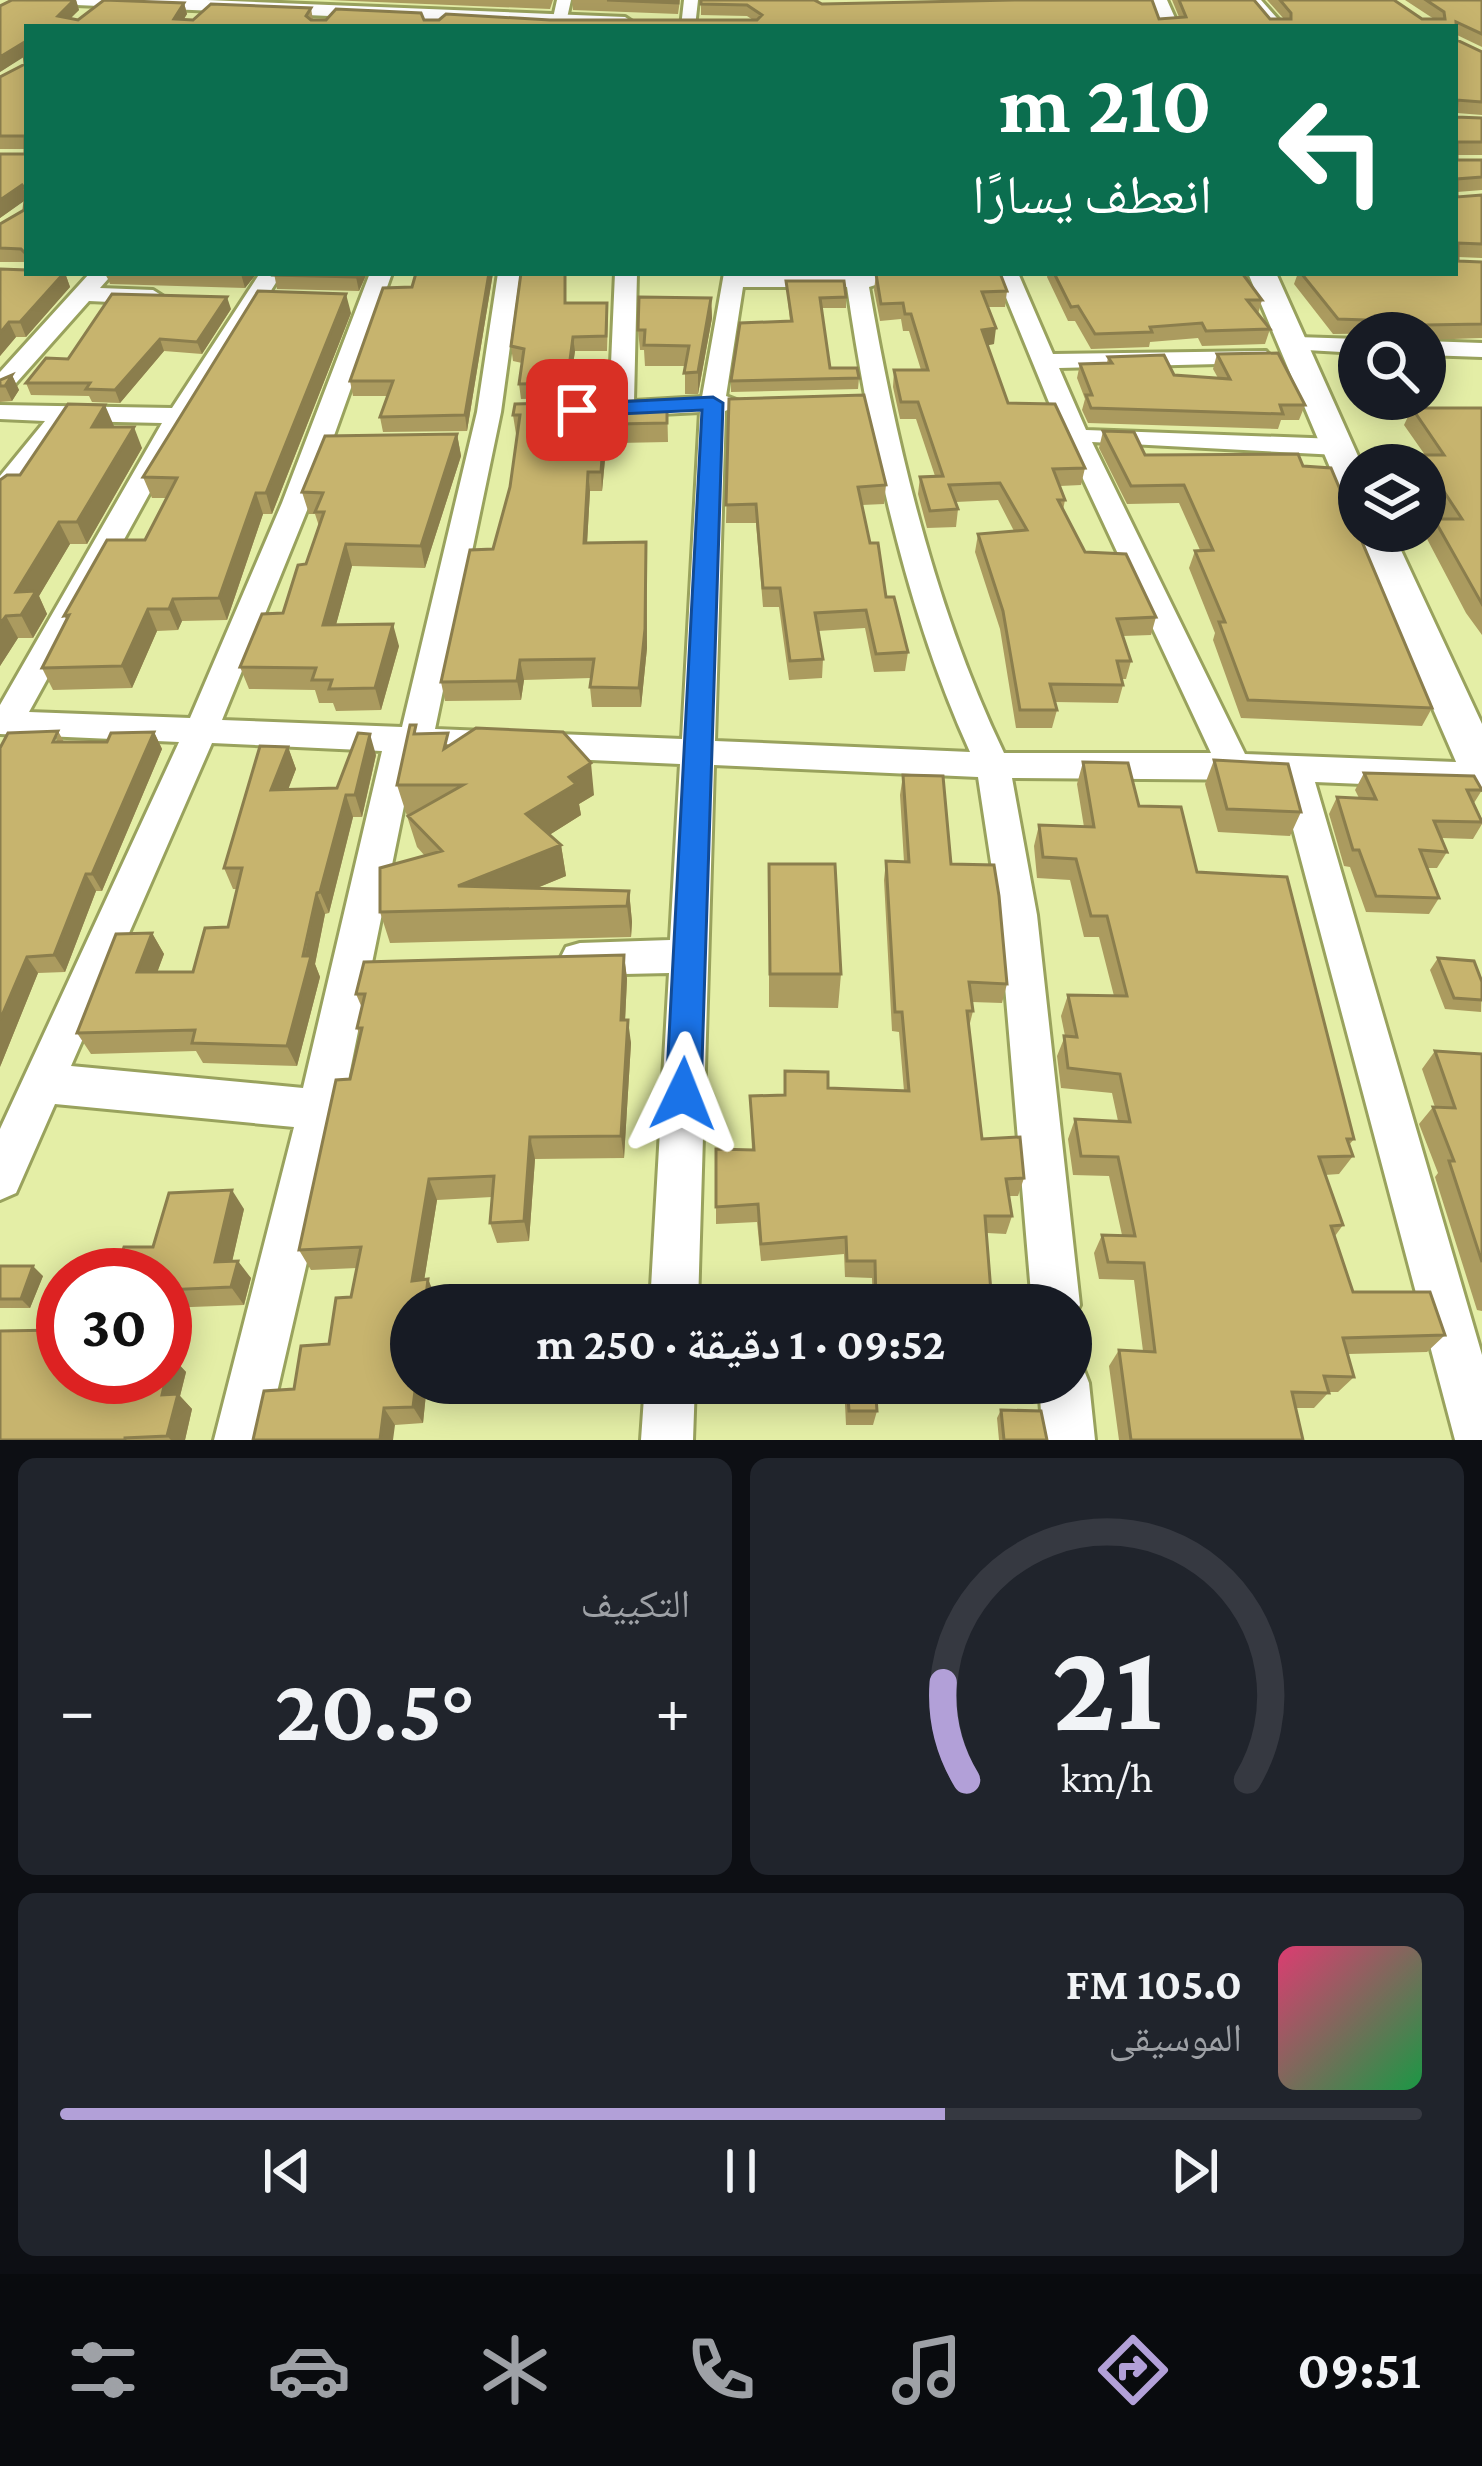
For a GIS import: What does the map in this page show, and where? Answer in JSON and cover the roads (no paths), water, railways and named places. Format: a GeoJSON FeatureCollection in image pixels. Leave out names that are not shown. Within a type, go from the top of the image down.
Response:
{"type":"FeatureCollection","features":[{"type":"Feature","properties":{"kind":"street"},"geometry":{"type":"LineString","coordinates":[[1252,0],[1275,24]]}},
{"type":"Feature","properties":{"kind":"street"},"geometry":{"type":"LineString","coordinates":[[90,5],[308,5],[326,20],[438,22],[561,16],[645,23]]}},
{"type":"Feature","properties":{"kind":"street"},"geometry":{"type":"LineString","coordinates":[[193,21],[210,7]]}},
{"type":"Feature","properties":{"kind":"street"},"geometry":{"type":"LineString","coordinates":[[240,1440],[408,739],[470,443],[500,412],[509,276]]}},
{"type":"Feature","properties":{"kind":"street"},"geometry":{"type":"LineString","coordinates":[[626,276],[610,409],[759,402]]}},
{"type":"Feature","properties":{"kind":"street"},"geometry":{"type":"LineString","coordinates":[[1010,276],[1075,434],[1234,766]]}},
{"type":"Feature","properties":{"kind":"street"},"geometry":{"type":"LineString","coordinates":[[1075,434],[1338,447],[1263,276]]}},
{"type":"Feature","properties":{"kind":"street"},"geometry":{"type":"LineString","coordinates":[[675,1284],[713,403],[735,277],[894,280]]}},
{"type":"Feature","properties":{"kind":"street"},"geometry":{"type":"LineString","coordinates":[[0,386],[95,281],[169,297]]}},
{"type":"Feature","properties":{"kind":"street"},"geometry":{"type":"LineString","coordinates":[[857,281],[865,400],[970,716],[993,765],[1018,915],[1054,1284]]}},
{"type":"Feature","properties":{"kind":"street"},"geometry":{"type":"LineString","coordinates":[[260,293],[179,416],[3,722],[993,765],[1482,774],[1383,552]]}},
{"type":"Feature","properties":{"kind":"street"},"geometry":{"type":"LineString","coordinates":[[0,1178],[331,445],[366,293]]}},
{"type":"Feature","properties":{"kind":"street"},"geometry":{"type":"LineString","coordinates":[[1043,361],[1338,347]]}},
{"type":"Feature","properties":{"kind":"street"},"geometry":{"type":"LineString","coordinates":[[1446,349],[1482,350]]}},
{"type":"Feature","properties":{"kind":"street"},"geometry":{"type":"LineString","coordinates":[[0,412],[179,416]]}},
{"type":"Feature","properties":{"kind":"street"},"geometry":{"type":"LineString","coordinates":[[0,493],[64,414]]}},
{"type":"Feature","properties":{"kind":"street"},"geometry":{"type":"LineString","coordinates":[[1294,768],[1481,1440]]}},
{"type":"Feature","properties":{"kind":"street"},"geometry":{"type":"LineString","coordinates":[[553,960],[688,956]]}},
{"type":"Feature","properties":{"kind":"street"},"geometry":{"type":"LineString","coordinates":[[351,965],[396,964]]}},
{"type":"Feature","properties":{"kind":"street"},"geometry":{"type":"LineString","coordinates":[[42,1083],[320,1110]]}},
{"type":"Feature","properties":{"kind":"street"},"geometry":{"type":"LineString","coordinates":[[667,1440],[669,1404]]}},
{"type":"Feature","properties":{"kind":"street"},"geometry":{"type":"LineString","coordinates":[[1066,1404],[1069,1440]]}}]}
